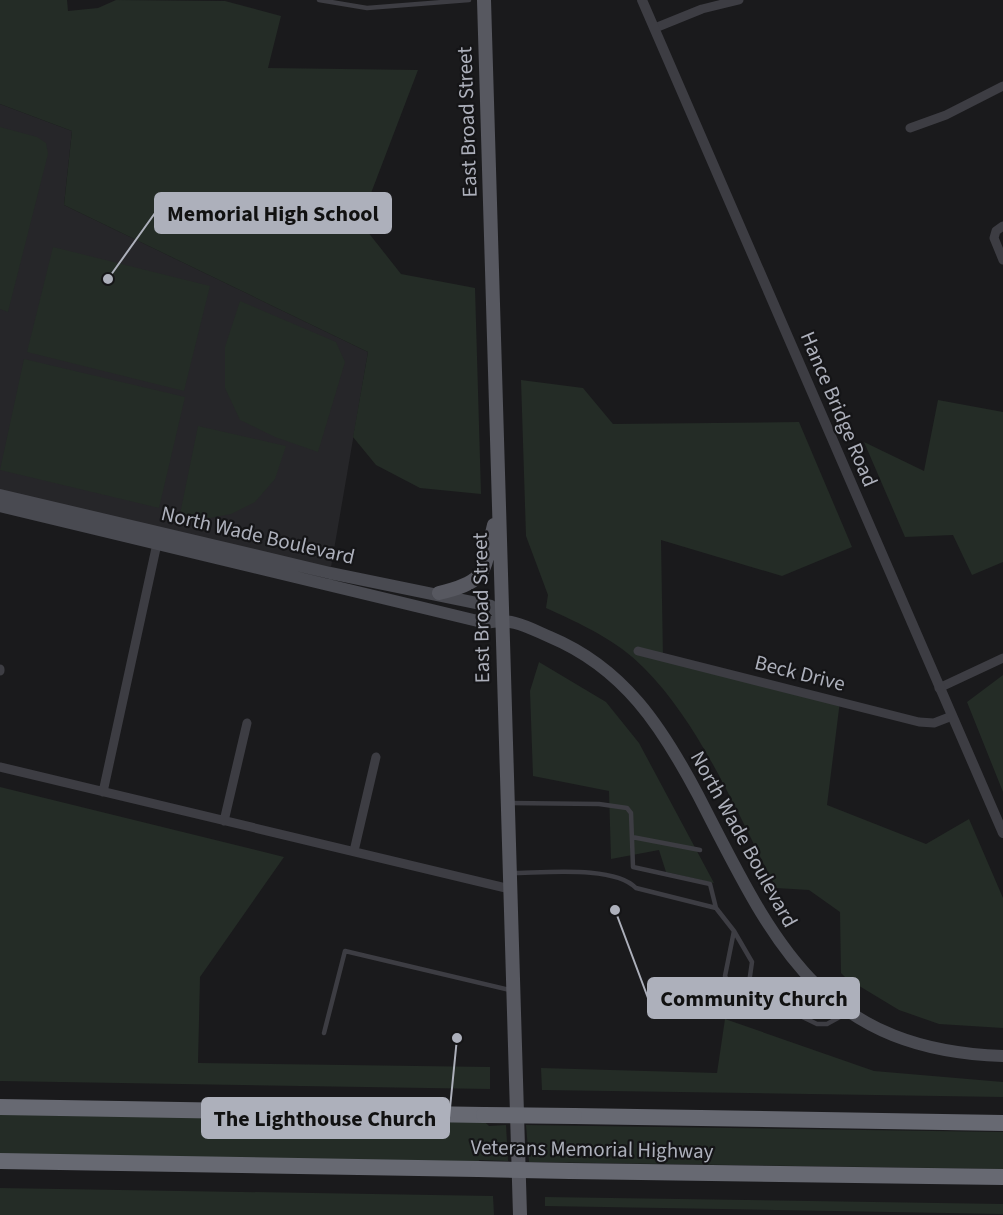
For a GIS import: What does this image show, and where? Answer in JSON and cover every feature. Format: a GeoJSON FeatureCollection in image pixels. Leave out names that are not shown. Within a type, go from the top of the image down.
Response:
{"type":"FeatureCollection","features":[{"type":"Feature","properties":{"kind":"highway","name":"Veterans Memorial Highway"},"geometry":{"type":"LineString","coordinates":[[0,1107],[1003,1123]]}},
{"type":"Feature","properties":{"kind":"highway","name":"Veterans Memorial Highway"},"geometry":{"type":"LineString","coordinates":[[0,1161],[1003,1177]]}},
{"type":"Feature","properties":{"kind":"main road","name":"East Broad Street"},"geometry":{"type":"LineString","coordinates":[[484,0],[520,1215]]}},
{"type":"Feature","properties":{"kind":"main road","name":"North Wade Boulevard"},"geometry":{"type":"LineString","coordinates":[[0,495],[486,623],[503,619]]}},
{"type":"Feature","properties":{"kind":"main road","name":"North Wade Boulevard"},"geometry":{"type":"LineString","coordinates":[[0,506],[439,593],[491,606],[503,619],[563,642],[624,683],[669,740],[778,944],[817,987],[849,1011],[888,1034],[933,1049],[968,1055],[1003,1056]]}},
{"type":"Feature","properties":{"kind":"main road"},"geometry":{"type":"LineString","coordinates":[[439,593],[471,584],[479,576],[489,554],[500,506]]}},
{"type":"Feature","properties":{"kind":"street","name":"Hance Bridge Road"},"geometry":{"type":"LineString","coordinates":[[642,0],[1003,833]]}},
{"type":"Feature","properties":{"kind":"street"},"geometry":{"type":"LineString","coordinates":[[655,28],[702,9],[739,0]]}},
{"type":"Feature","properties":{"kind":"street"},"geometry":{"type":"LineString","coordinates":[[910,128],[946,115],[1003,86]]}},
{"type":"Feature","properties":{"kind":"street"},"geometry":{"type":"LineString","coordinates":[[1003,226],[996,231],[994,238],[1003,260]]}},
{"type":"Feature","properties":{"kind":"street"},"geometry":{"type":"LineString","coordinates":[[103,792],[159,537]]}},
{"type":"Feature","properties":{"kind":"street","name":"Beck Drive"},"geometry":{"type":"LineString","coordinates":[[638,651],[919,722],[934,723],[952,716]]}},
{"type":"Feature","properties":{"kind":"street"},"geometry":{"type":"LineString","coordinates":[[939,687],[1003,658]]}},
{"type":"Feature","properties":{"kind":"street"},"geometry":{"type":"LineString","coordinates":[[224,821],[247,723]]}},
{"type":"Feature","properties":{"kind":"street"},"geometry":{"type":"LineString","coordinates":[[354,851],[376,758]]}},
{"type":"Feature","properties":{"kind":"street"},"geometry":{"type":"LineString","coordinates":[[0,767],[510,889]]}},
{"type":"Feature","properties":{"kind":"lane"},"geometry":{"type":"LineString","coordinates":[[319,0],[367,8],[469,0]]}},
{"type":"Feature","properties":{"kind":"lane"},"geometry":{"type":"LineString","coordinates":[[508,803],[599,804],[627,808],[631,813],[633,867],[629,881]]}},
{"type":"Feature","properties":{"kind":"lane"},"geometry":{"type":"LineString","coordinates":[[632,837],[700,850]]}},
{"type":"Feature","properties":{"kind":"lane"},"geometry":{"type":"LineString","coordinates":[[633,867],[710,884],[716,908],[734,931],[752,962],[747,997]]}},
{"type":"Feature","properties":{"kind":"lane"},"geometry":{"type":"LineString","coordinates":[[510,873],[593,873],[629,881],[636,888],[716,908]]}},
{"type":"Feature","properties":{"kind":"lane"},"geometry":{"type":"LineString","coordinates":[[734,931],[725,976],[731,989],[747,997],[782,1007],[817,1024],[827,1024],[849,1011]]}},
{"type":"Feature","properties":{"kind":"lane"},"geometry":{"type":"LineString","coordinates":[[324,1033],[345,951],[513,990]]}},
{"type":"Feature","properties":{"kind":"shaded area"},"geometry":{"type":"Polygon","coordinates":[[[0,0],[67,0],[68,11],[98,8],[116,0],[225,1],[281,16],[268,68],[418,70],[360,222],[401,274],[475,288],[481,494],[420,488],[376,465],[353,437],[368,352],[64,205],[72,131],[0,104],[0,0]]]}},
{"type":"Feature","properties":{"kind":"shaded area"},"geometry":{"type":"Polygon","coordinates":[[[0,104],[72,131],[64,205],[368,352],[330,573],[0,495],[0,104]]]}},
{"type":"Feature","properties":{"kind":"shaded area"},"geometry":{"type":"Polygon","coordinates":[[[0,127],[37,137],[46,143],[48,154],[8,312],[0,309],[0,127]]]}},
{"type":"Feature","properties":{"kind":"shaded area"},"geometry":{"type":"Polygon","coordinates":[[[53,247],[210,286],[184,391],[27,352],[53,247]]]}},
{"type":"Feature","properties":{"kind":"shaded area"},"geometry":{"type":"Polygon","coordinates":[[[240,301],[336,342],[345,362],[318,452],[275,437],[240,420],[225,388],[225,347],[240,301]]]}},
{"type":"Feature","properties":{"kind":"shaded area"},"geometry":{"type":"Polygon","coordinates":[[[24,359],[185,397],[159,508],[0,470],[24,359]]]}},
{"type":"Feature","properties":{"kind":"shaded area"},"geometry":{"type":"Polygon","coordinates":[[[521,380],[583,388],[613,424],[799,422],[852,547],[782,576],[661,540],[663,659],[840,701],[827,805],[926,844],[969,819],[1003,898],[1003,1028],[939,1024],[899,1010],[846,978],[841,973],[840,912],[809,890],[776,888],[718,773],[665,691],[622,649],[546,608],[548,595],[526,536],[521,380]]]}},
{"type":"Feature","properties":{"kind":"shaded area"},"geometry":{"type":"Polygon","coordinates":[[[938,400],[1003,412],[1003,562],[972,575],[953,535],[905,537],[864,442],[924,471],[938,400]]]}},
{"type":"Feature","properties":{"kind":"shaded area"},"geometry":{"type":"Polygon","coordinates":[[[198,426],[286,446],[275,479],[255,502],[231,514],[209,518],[180,514],[198,426]]]}},
{"type":"Feature","properties":{"kind":"shaded area"},"geometry":{"type":"Polygon","coordinates":[[[539,662],[606,702],[639,743],[714,883],[666,872],[659,850],[611,859],[609,791],[533,776],[530,691],[539,662]]]}},
{"type":"Feature","properties":{"kind":"shaded area"},"geometry":{"type":"Polygon","coordinates":[[[1003,675],[1003,792],[967,702],[1003,675]]]}},
{"type":"Feature","properties":{"kind":"shaded area"},"geometry":{"type":"Polygon","coordinates":[[[0,787],[284,857],[200,977],[198,1063],[490,1067],[490,1089],[0,1081],[0,787]]]}},
{"type":"Feature","properties":{"kind":"shaded area"},"geometry":{"type":"Polygon","coordinates":[[[725,1019],[874,1071],[1003,1082],[1003,1097],[542,1090],[541,1068],[717,1073],[725,1019]]]}},
{"type":"Feature","properties":{"kind":"shaded area"},"geometry":{"type":"Polygon","coordinates":[[[0,1114],[484,1121],[489,1126],[506,1125],[508,1161],[479,1160],[478,1164],[0,1156],[0,1114]]]}},
{"type":"Feature","properties":{"kind":"shaded area"},"geometry":{"type":"Polygon","coordinates":[[[526,1125],[1003,1132],[1003,1169],[529,1162],[526,1125]]]}},
{"type":"Feature","properties":{"kind":"shaded area"},"geometry":{"type":"Polygon","coordinates":[[[0,1188],[493,1196],[494,1215],[0,1215],[0,1188]]]}},
{"type":"Feature","properties":{"kind":"shaded area"},"geometry":{"type":"Polygon","coordinates":[[[545,1197],[1003,1204],[1003,1214],[545,1206],[545,1197]]]}},
{"type":"Feature","properties":{"kind":"place","name":"Memorial High School"},"geometry":{"type":"Point","coordinates":[108,279]}},
{"type":"Feature","properties":{"kind":"place","name":"Community Church"},"geometry":{"type":"Point","coordinates":[615,910]}},
{"type":"Feature","properties":{"kind":"place","name":"The Lighthouse Church"},"geometry":{"type":"Point","coordinates":[457,1038]}}]}
